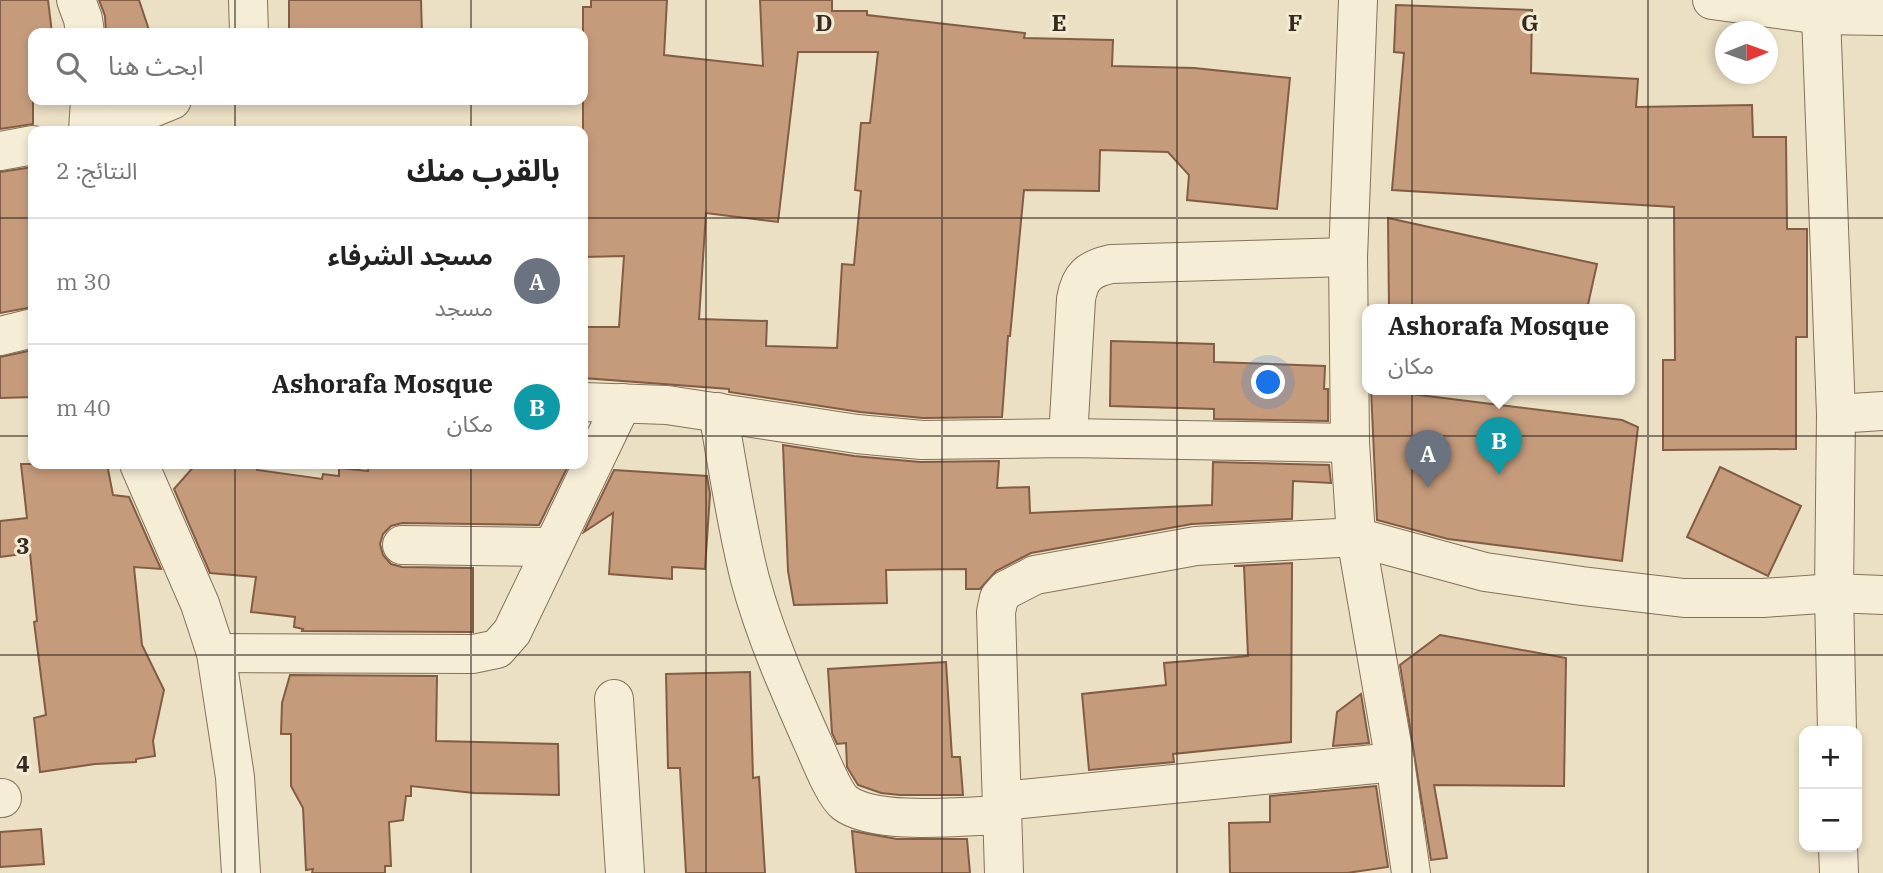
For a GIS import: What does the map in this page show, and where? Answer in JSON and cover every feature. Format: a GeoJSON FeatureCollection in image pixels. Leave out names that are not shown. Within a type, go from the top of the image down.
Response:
{"type":"FeatureCollection","features":[{"type":"Feature","properties":{"kind":"street"},"geometry":{"type":"LineString","coordinates":[[76,0],[84,28]]}},
{"type":"Feature","properties":{"kind":"street"},"geometry":{"type":"LineString","coordinates":[[248,0],[249,28]]}},
{"type":"Feature","properties":{"kind":"street"},"geometry":{"type":"LineString","coordinates":[[1358,0],[1349,257],[1350,443],[1356,537],[1395,762],[1411,873]]}},
{"type":"Feature","properties":{"kind":"street"},"geometry":{"type":"LineString","coordinates":[[1712,0],[1821,15],[1883,16]]}},
{"type":"Feature","properties":{"kind":"street"},"geometry":{"type":"LineString","coordinates":[[1821,15],[1836,414],[1837,726]]}},
{"type":"Feature","properties":{"kind":"street"},"geometry":{"type":"LineString","coordinates":[[88,126],[90,105]]}},
{"type":"Feature","properties":{"kind":"street"},"geometry":{"type":"LineString","coordinates":[[108,126],[160,105]]}},
{"type":"Feature","properties":{"kind":"street"},"geometry":{"type":"LineString","coordinates":[[0,151],[28,146]]}},
{"type":"Feature","properties":{"kind":"street"},"geometry":{"type":"LineString","coordinates":[[1068,438],[1076,299],[1078,286],[1085,274],[1097,267],[1111,264],[1349,257]]}},
{"type":"Feature","properties":{"kind":"street"},"geometry":{"type":"LineString","coordinates":[[0,336],[28,329]]}},
{"type":"Feature","properties":{"kind":"street"},"geometry":{"type":"LineString","coordinates":[[588,402],[667,405],[922,440],[1068,438],[1350,443]]}},
{"type":"Feature","properties":{"kind":"street"},"geometry":{"type":"LineString","coordinates":[[216,653],[473,654],[496,649],[512,632],[622,402]]}},
{"type":"Feature","properties":{"kind":"street"},"geometry":{"type":"LineString","coordinates":[[1836,414],[1883,411]]}},
{"type":"Feature","properties":{"kind":"street"},"geometry":{"type":"LineString","coordinates":[[718,412],[737,518],[758,603],[773,649],[801,716],[827,774],[844,803],[866,813],[903,817],[1395,762]]}},
{"type":"Feature","properties":{"kind":"street"},"geometry":{"type":"LineString","coordinates":[[141,469],[200,604],[216,653],[235,777],[241,873]]}},
{"type":"Feature","properties":{"kind":"street"},"geometry":{"type":"LineString","coordinates":[[1004,873],[995,631],[999,598],[1006,590],[1035,575],[1196,546],[1356,537],[1485,572],[1684,598],[1763,598],[1835,593],[1883,595]]}},
{"type":"Feature","properties":{"kind":"street"},"geometry":{"type":"LineString","coordinates":[[402,545],[552,547]]}},
{"type":"Feature","properties":{"kind":"street"},"geometry":{"type":"LineString","coordinates":[[614,699],[625,873]]}},
{"type":"Feature","properties":{"kind":"street"},"geometry":{"type":"LineString","coordinates":[[1838,852],[1839,873]]}},
{"type":"Feature","properties":{"kind":"building"},"geometry":{"type":"Polygon","coordinates":[[[0,0],[48,0],[51,28],[28,28],[28,105],[33,105],[33,124],[0,129],[0,0]]]}},
{"type":"Feature","properties":{"kind":"building"},"geometry":{"type":"Polygon","coordinates":[[[99,0],[139,0],[148,28],[106,28],[105,16],[99,0]]]}},
{"type":"Feature","properties":{"kind":"building"},"geometry":{"type":"Polygon","coordinates":[[[289,0],[421,0],[422,28],[289,28],[289,0]]]}},
{"type":"Feature","properties":{"kind":"building"},"geometry":{"type":"Polygon","coordinates":[[[591,0],[667,0],[664,55],[763,66],[760,0],[832,0],[832,11],[867,11],[867,15],[1025,33],[1024,38],[1113,40],[1112,66],[1194,68],[1290,78],[1277,209],[1187,200],[1189,175],[1168,152],[1100,150],[1099,191],[1024,190],[1002,417],[923,418],[860,412],[729,392],[729,389],[588,378],[588,327],[619,327],[624,256],[588,257],[588,126],[583,126],[583,105],[588,105],[588,28],[583,28],[583,7],[591,7],[591,0]],[[798,52],[778,222],[706,213],[699,319],[767,321],[766,346],[837,348],[842,264],[854,265],[861,191],[855,190],[861,123],[870,123],[878,52],[798,52]]]}},
{"type":"Feature","properties":{"kind":"building"},"geometry":{"type":"Polygon","coordinates":[[[1396,5],[1532,10],[1531,73],[1638,79],[1636,107],[1752,105],[1753,137],[1786,137],[1787,229],[1807,229],[1807,337],[1796,337],[1796,449],[1663,450],[1663,360],[1675,360],[1674,207],[1392,190],[1404,53],[1394,52],[1396,5]]]}},
{"type":"Feature","properties":{"kind":"building"},"geometry":{"type":"Polygon","coordinates":[[[28,168],[28,308],[0,313],[0,172],[28,168]]]}},
{"type":"Feature","properties":{"kind":"building"},"geometry":{"type":"Polygon","coordinates":[[[1388,218],[1597,264],[1588,304],[1389,304],[1388,218]]]}},
{"type":"Feature","properties":{"kind":"building"},"geometry":{"type":"Polygon","coordinates":[[[1111,341],[1214,344],[1214,362],[1325,366],[1324,389],[1328,389],[1328,421],[1214,419],[1214,409],[1110,406],[1111,341]]]}},
{"type":"Feature","properties":{"kind":"building"},"geometry":{"type":"Polygon","coordinates":[[[28,351],[28,397],[0,398],[0,357],[28,351]]]}},
{"type":"Feature","properties":{"kind":"building"},"geometry":{"type":"Polygon","coordinates":[[[1371,395],[1420,395],[1622,420],[1638,427],[1622,561],[1448,539],[1377,520],[1371,395]]]}},
{"type":"Feature","properties":{"kind":"building"},"geometry":{"type":"Polygon","coordinates":[[[783,445],[854,456],[920,462],[999,461],[997,488],[1029,487],[1030,513],[1212,505],[1213,462],[1329,465],[1331,483],[1293,481],[1292,519],[1192,524],[1031,553],[996,571],[980,589],[966,589],[966,569],[886,570],[887,603],[794,605],[788,571],[783,445]]]}},
{"type":"Feature","properties":{"kind":"building"},"geometry":{"type":"Polygon","coordinates":[[[21,464],[28,464],[28,469],[108,469],[113,495],[129,497],[161,569],[134,567],[142,645],[164,690],[153,741],[155,756],[136,759],[136,762],[95,764],[40,772],[34,718],[46,715],[34,622],[37,621],[30,553],[0,557],[0,521],[27,518],[21,464]]]}},
{"type":"Feature","properties":{"kind":"building"},"geometry":{"type":"Polygon","coordinates":[[[1720,467],[1801,506],[1768,576],[1687,537],[1720,467]]]}},
{"type":"Feature","properties":{"kind":"building"},"geometry":{"type":"Polygon","coordinates":[[[192,469],[257,469],[322,479],[323,474],[339,476],[339,469],[567,469],[539,525],[402,523],[391,526],[383,534],[380,544],[383,555],[391,564],[402,567],[473,568],[473,632],[302,631],[303,629],[294,627],[295,617],[251,612],[256,577],[210,573],[174,489],[192,469]]]}},
{"type":"Feature","properties":{"kind":"building"},"geometry":{"type":"Polygon","coordinates":[[[614,470],[707,476],[710,494],[705,569],[672,567],[672,579],[609,574],[613,513],[584,532],[614,470]]]}},
{"type":"Feature","properties":{"kind":"building"},"geometry":{"type":"Polygon","coordinates":[[[1292,563],[1291,742],[1173,754],[1174,762],[1089,770],[1082,694],[1166,685],[1164,663],[1248,656],[1244,566],[1234,566],[1292,563]]]}},
{"type":"Feature","properties":{"kind":"building"},"geometry":{"type":"Polygon","coordinates":[[[1440,635],[1566,658],[1564,786],[1434,785],[1447,858],[1431,860],[1400,665],[1440,635]]]}},
{"type":"Feature","properties":{"kind":"building"},"geometry":{"type":"Polygon","coordinates":[[[946,662],[952,757],[960,757],[963,795],[900,795],[881,793],[858,785],[847,767],[846,743],[837,744],[832,733],[828,669],[946,662]]]}},
{"type":"Feature","properties":{"kind":"building"},"geometry":{"type":"Polygon","coordinates":[[[750,672],[753,778],[759,777],[765,873],[686,873],[680,768],[668,768],[666,674],[750,672]]]}},
{"type":"Feature","properties":{"kind":"building"},"geometry":{"type":"Polygon","coordinates":[[[290,675],[437,676],[436,741],[558,744],[559,795],[474,793],[411,786],[411,796],[406,796],[403,820],[389,822],[391,866],[385,866],[385,873],[312,873],[313,869],[306,870],[303,808],[291,786],[291,734],[281,734],[282,703],[290,675]]]}},
{"type":"Feature","properties":{"kind":"building"},"geometry":{"type":"Polygon","coordinates":[[[1361,694],[1369,743],[1333,746],[1337,712],[1361,694]]]}},
{"type":"Feature","properties":{"kind":"building"},"geometry":{"type":"Polygon","coordinates":[[[1376,786],[1388,867],[1347,873],[1230,873],[1229,823],[1270,822],[1270,796],[1376,786]]]}},
{"type":"Feature","properties":{"kind":"building"},"geometry":{"type":"Polygon","coordinates":[[[41,829],[44,864],[0,867],[0,832],[41,829]]]}},
{"type":"Feature","properties":{"kind":"building"},"geometry":{"type":"Polygon","coordinates":[[[852,831],[897,839],[967,839],[970,873],[856,873],[852,831]]]}},
{"type":"Feature","properties":{"kind":"place","name":"Ashorafa Mosque"},"geometry":{"type":"Point","coordinates":[1499,475]}},
{"type":"Feature","properties":{"kind":"place","name":"مسجد الشرفاء"},"geometry":{"type":"Point","coordinates":[1428,488]}}]}
